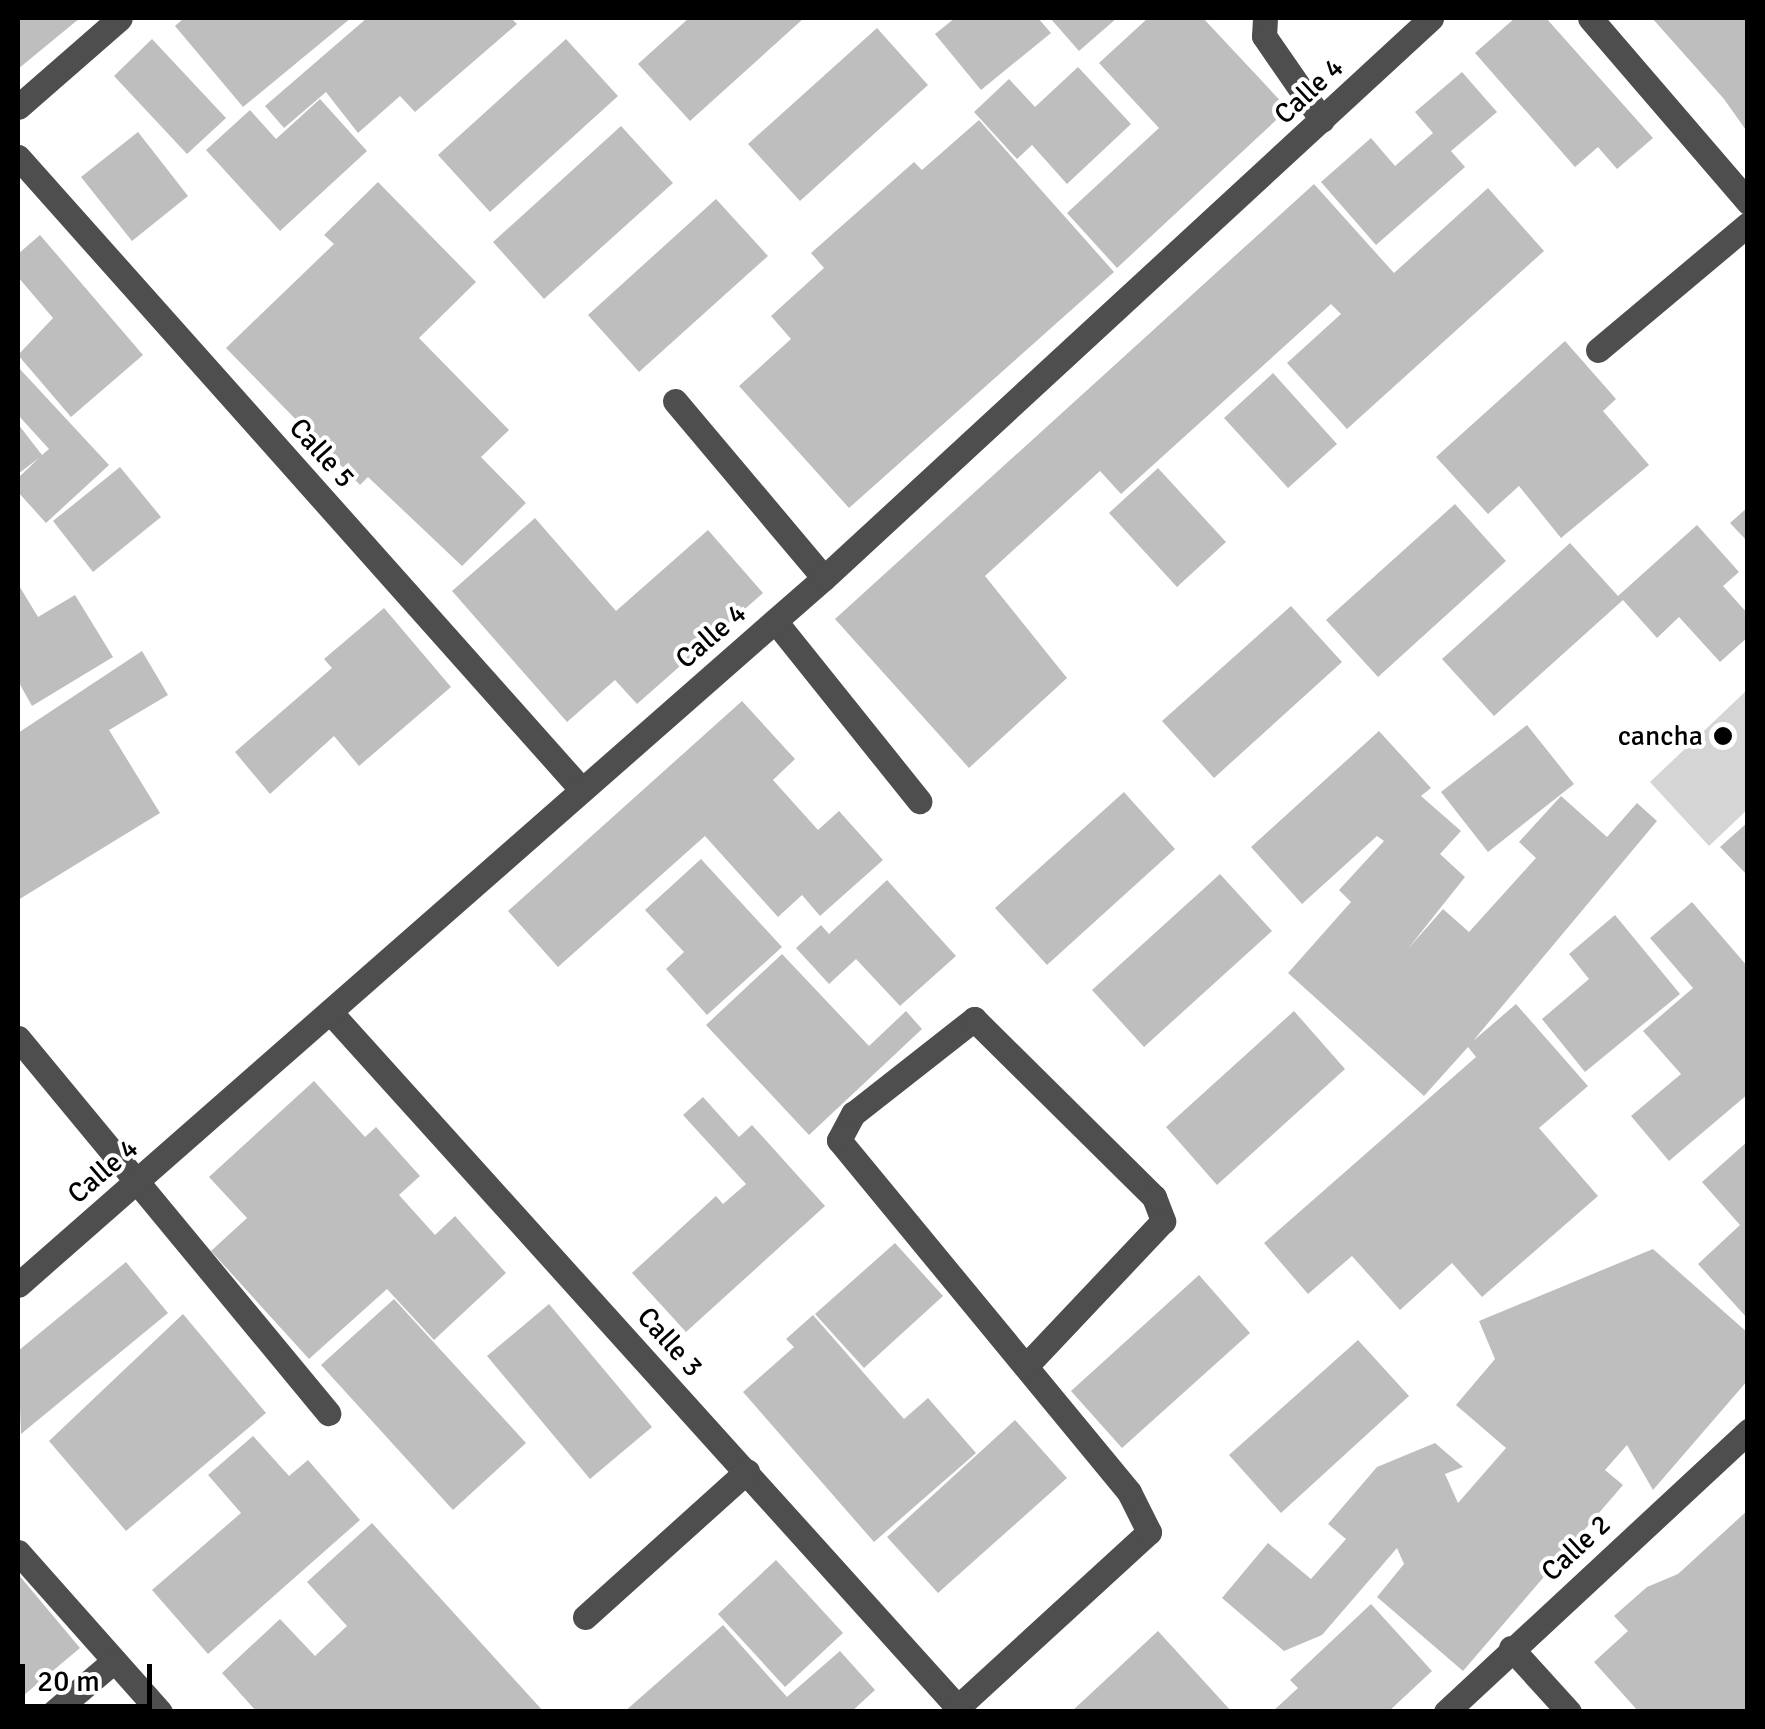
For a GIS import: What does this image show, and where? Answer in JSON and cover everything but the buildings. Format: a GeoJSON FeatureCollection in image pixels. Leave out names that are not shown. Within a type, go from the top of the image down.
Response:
{"type":"FeatureCollection","features":[{"type":"Feature","properties":{"kind":"street"},"geometry":{"type":"LineString","coordinates":[[18,107],[120,18]]}},
{"type":"Feature","properties":{"kind":"street"},"geometry":{"type":"LineString","coordinates":[[1265,18],[1264,36],[1322,120]]}},
{"type":"Feature","properties":{"kind":"street","name":"Calle 4"},"geometry":{"type":"LineString","coordinates":[[18,1285],[332,1014],[581,789],[824,578],[1431,18]]}},
{"type":"Feature","properties":{"kind":"street"},"geometry":{"type":"LineString","coordinates":[[1590,18],[1748,202]]}},
{"type":"Feature","properties":{"kind":"street","name":"Calle 5"},"geometry":{"type":"LineString","coordinates":[[18,157],[581,789]]}},
{"type":"Feature","properties":{"kind":"street"},"geometry":{"type":"LineString","coordinates":[[1598,350],[1748,224]]}},
{"type":"Feature","properties":{"kind":"street"},"geometry":{"type":"LineString","coordinates":[[676,401],[824,578]]}},
{"type":"Feature","properties":{"kind":"street"},"geometry":{"type":"LineString","coordinates":[[775,621],[919,801]]}},
{"type":"Feature","properties":{"kind":"street","name":"Calle 3"},"geometry":{"type":"LineString","coordinates":[[332,1014],[960,1709]]}},
{"type":"Feature","properties":{"kind":"street"},"geometry":{"type":"LineString","coordinates":[[960,1709],[1149,1532],[1128,1492],[1026,1366],[850,1162],[839,1140],[853,1114],[974,1018],[1154,1197],[1163,1220],[1026,1366]]}},
{"type":"Feature","properties":{"kind":"street"},"geometry":{"type":"LineString","coordinates":[[18,1038],[328,1414]]}},
{"type":"Feature","properties":{"kind":"street","name":"Calle 2"},"geometry":{"type":"LineString","coordinates":[[1446,1712],[1748,1430]]}},
{"type":"Feature","properties":{"kind":"street"},"geometry":{"type":"LineString","coordinates":[[585,1618],[746,1472]]}},
{"type":"Feature","properties":{"kind":"street"},"geometry":{"type":"LineString","coordinates":[[18,1552],[160,1712]]}},
{"type":"Feature","properties":{"kind":"street"},"geometry":{"type":"LineString","coordinates":[[1511,1648],[1569,1712]]}},
{"type":"Feature","properties":{"kind":"street"},"geometry":{"type":"LineString","coordinates":[[54,1712],[114,1661]]}},
{"type":"Feature","properties":{"kind":"shaded area","name":"cancha"},"geometry":{"type":"Polygon","coordinates":[[[1747,690],[1747,810],[1709,846],[1650,782],[1747,690]]]}},
{"type":"Feature","properties":{"kind":"place","name":"cancha"},"geometry":{"type":"Point","coordinates":[1723,736]}}]}
